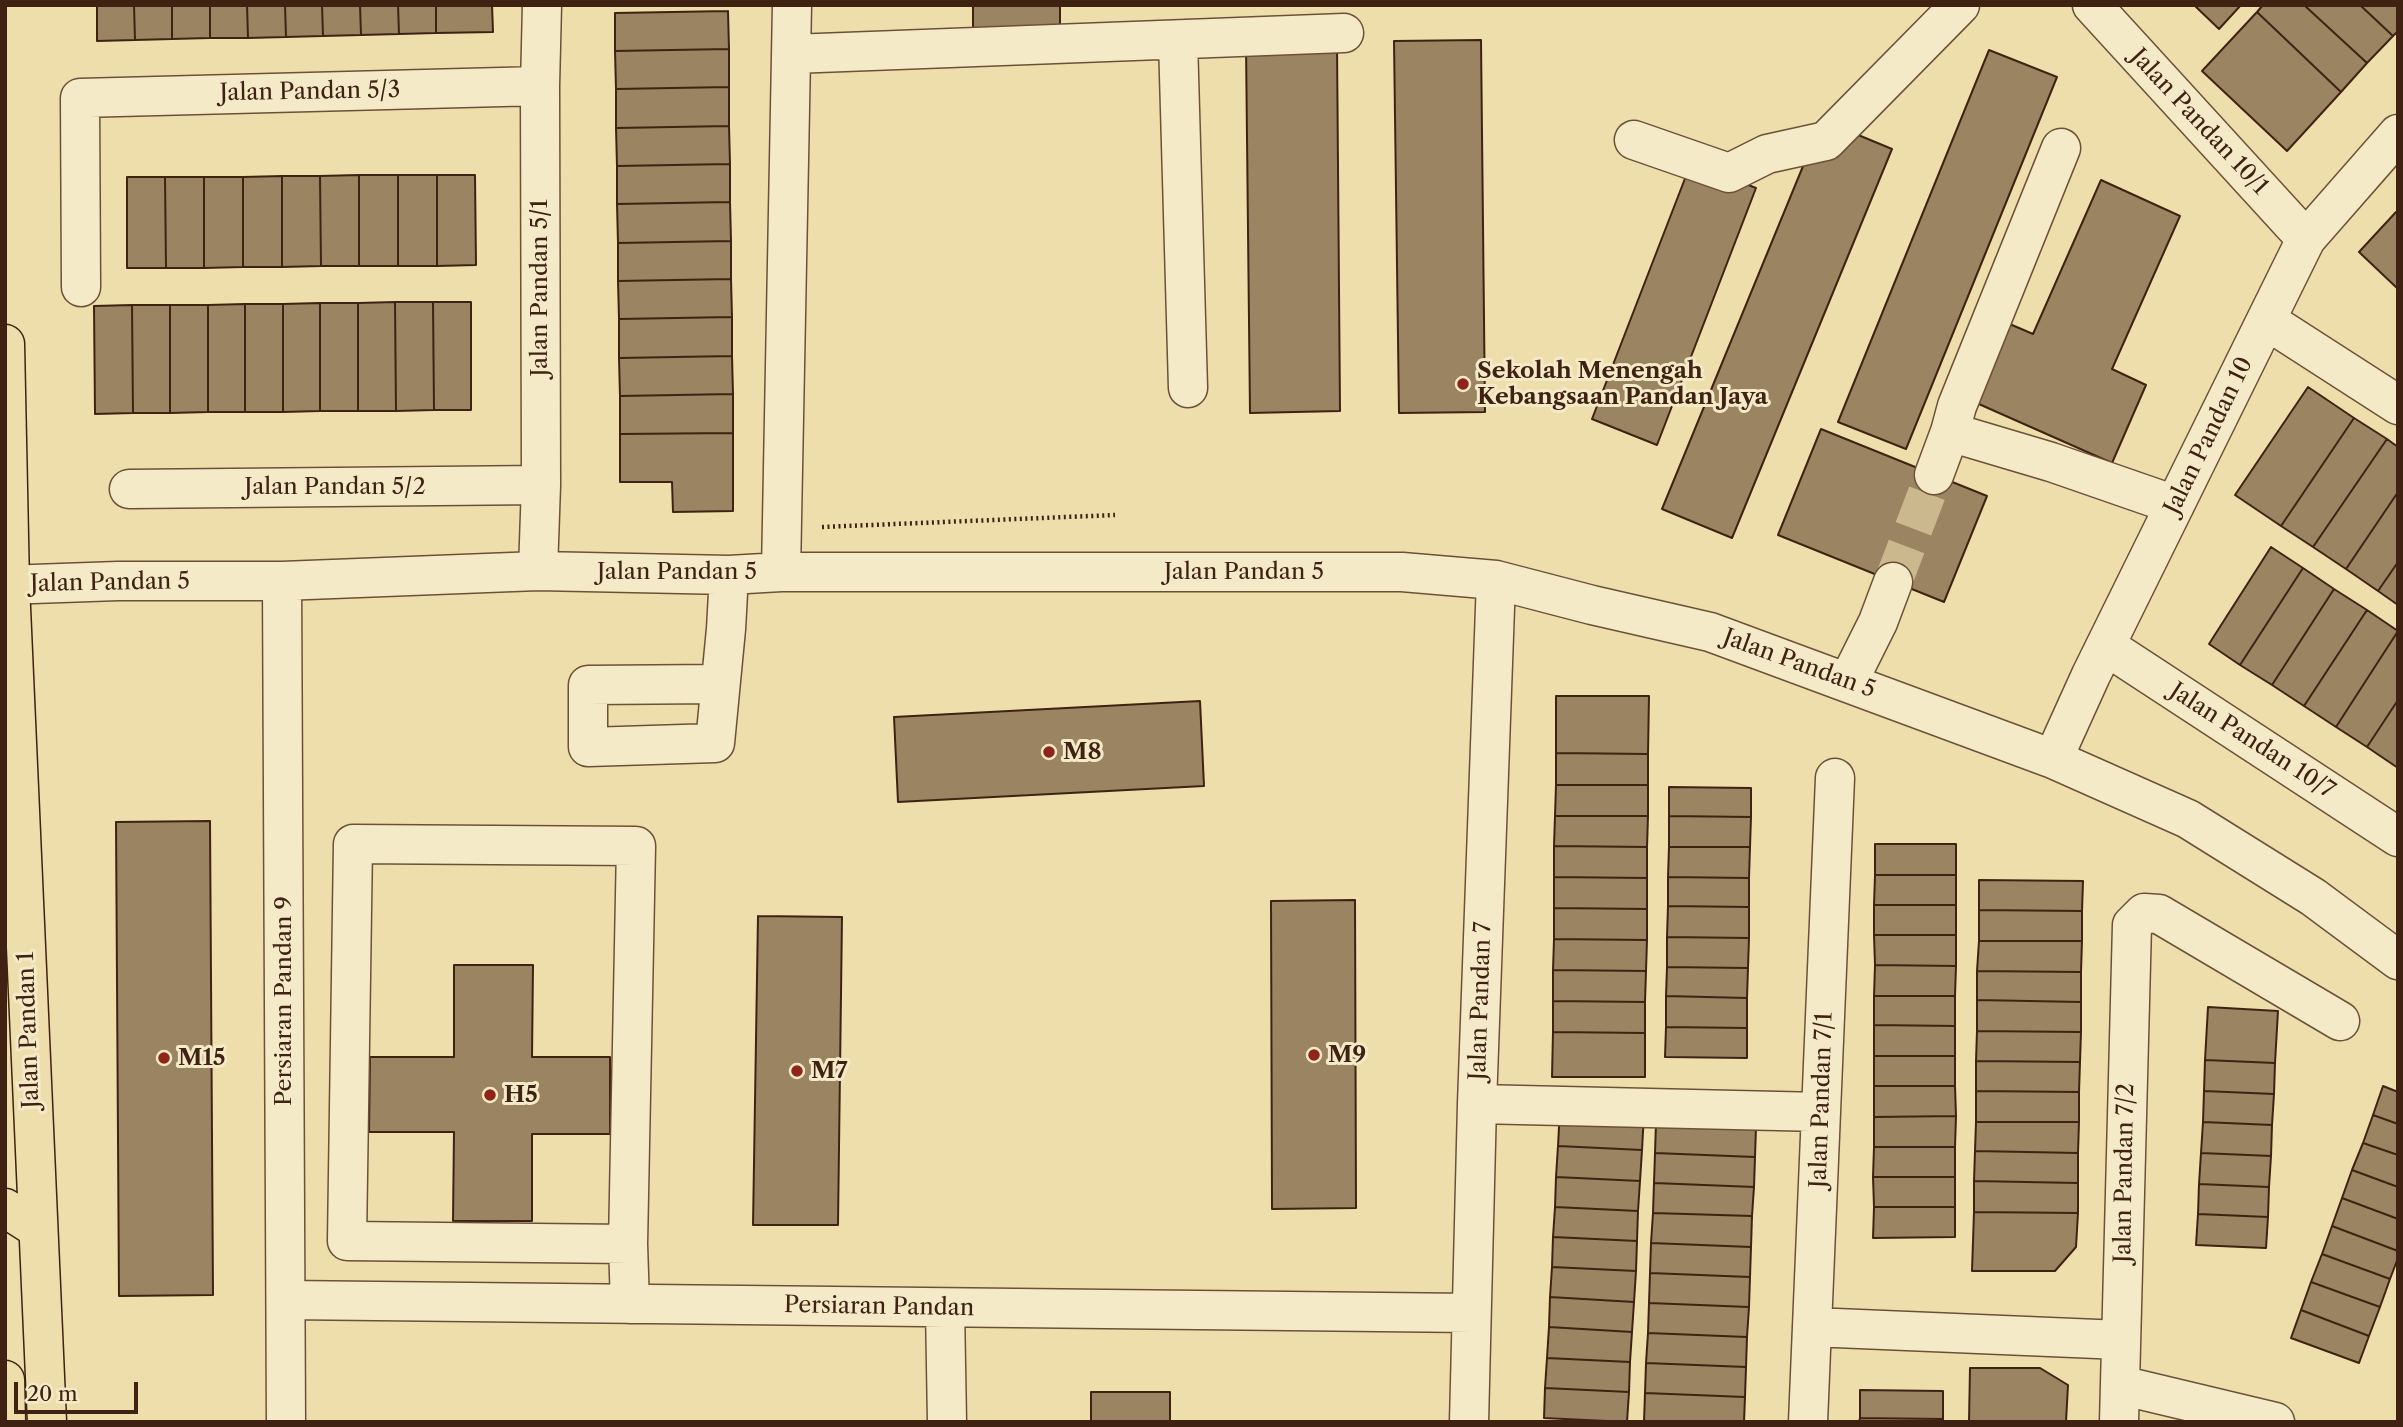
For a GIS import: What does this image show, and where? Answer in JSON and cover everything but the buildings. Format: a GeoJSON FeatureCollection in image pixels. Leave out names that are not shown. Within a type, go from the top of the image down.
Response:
{"type":"FeatureCollection","features":[{"type":"Feature","properties":{"kind":"main road","name":"Jalan Pandan 1"},"geometry":{"type":"LineString","coordinates":[[5,344],[8,585],[47,1422]]}},
{"type":"Feature","properties":{"kind":"main road"},"geometry":{"type":"LineString","coordinates":[[5,1208],[38,1229]]}},
{"type":"Feature","properties":{"kind":"main road"},"geometry":{"type":"LineString","coordinates":[[5,1380],[6,1422]]}},
{"type":"Feature","properties":{"kind":"street","name":"Jalan Pandan 5/1"},"geometry":{"type":"LineString","coordinates":[[538,571],[541,485],[542,5]]}},
{"type":"Feature","properties":{"kind":"street"},"geometry":{"type":"LineString","coordinates":[[781,572],[792,5]]}},
{"type":"Feature","properties":{"kind":"street"},"geometry":{"type":"LineString","coordinates":[[1634,141],[1730,173],[1767,154],[1826,141],[1960,5]]}},
{"type":"Feature","properties":{"kind":"street","name":"Jalan Pandan 10/1"},"geometry":{"type":"LineString","coordinates":[[2092,5],[2306,239]]}},
{"type":"Feature","properties":{"kind":"street"},"geometry":{"type":"LineString","coordinates":[[792,54],[1345,33]]}},
{"type":"Feature","properties":{"kind":"street"},"geometry":{"type":"LineString","coordinates":[[1178,40],[1188,388]]}},
{"type":"Feature","properties":{"kind":"street","name":"Jalan Pandan 5/3"},"geometry":{"type":"LineString","coordinates":[[81,287],[80,98],[540,86]]}},
{"type":"Feature","properties":{"kind":"street","name":"Jalan Pandan 10"},"geometry":{"type":"LineString","coordinates":[[2053,759],[2306,239],[2398,134]]}},
{"type":"Feature","properties":{"kind":"street"},"geometry":{"type":"LineString","coordinates":[[1934,475],[1957,406],[2061,148]]}},
{"type":"Feature","properties":{"kind":"street"},"geometry":{"type":"LineString","coordinates":[[2266,320],[2398,405]]}},
{"type":"Feature","properties":{"kind":"street"},"geometry":{"type":"LineString","coordinates":[[1950,432],[2051,462],[2175,505]]}},
{"type":"Feature","properties":{"kind":"street","name":"Jalan Pandan 5/2"},"geometry":{"type":"LineString","coordinates":[[130,489],[541,485]]}},
{"type":"Feature","properties":{"kind":"street","name":"Jalan Pandan 5"},"geometry":{"type":"LineString","coordinates":[[8,585],[118,581],[282,581],[538,571],[729,575],[781,572],[1402,572],[1496,580],[1592,606],[1710,632],[2053,759],[2188,819],[2314,897],[2398,960]]}},
{"type":"Feature","properties":{"kind":"street"},"geometry":{"type":"LineString","coordinates":[[720,684],[729,575]]}},
{"type":"Feature","properties":{"kind":"street","name":"Jalan Pandan 7"},"geometry":{"type":"LineString","coordinates":[[1469,1422],[1477,1104],[1496,580]]}},
{"type":"Feature","properties":{"kind":"street","name":"Persiaran Pandan 9"},"geometry":{"type":"LineString","coordinates":[[282,581],[286,1422]]}},
{"type":"Feature","properties":{"kind":"street"},"geometry":{"type":"LineString","coordinates":[[1849,682],[1878,622],[1893,582]]}},
{"type":"Feature","properties":{"kind":"street","name":"Jalan Pandan 10/7"},"geometry":{"type":"LineString","coordinates":[[2106,646],[2398,837]]}},
{"type":"Feature","properties":{"kind":"street","name":"Jalan Pandan 7/1"},"geometry":{"type":"LineString","coordinates":[[1808,1422],[1835,778]]}},
{"type":"Feature","properties":{"kind":"street"},"geometry":{"type":"LineString","coordinates":[[628,1244],[348,1241],[353,844],[636,846],[628,1244],[630,1304]]}},
{"type":"Feature","properties":{"kind":"street","name":"Jalan Pandan 7/2"},"geometry":{"type":"LineString","coordinates":[[2119,1403],[2132,925],[2144,913],[2159,914],[2340,1021]]}},
{"type":"Feature","properties":{"kind":"street"},"geometry":{"type":"LineString","coordinates":[[1477,1104],[1821,1112]]}},
{"type":"Feature","properties":{"kind":"street","name":"Persiaran Pandan"},"geometry":{"type":"LineString","coordinates":[[286,1300],[1471,1313]]}},
{"type":"Feature","properties":{"kind":"street"},"geometry":{"type":"LineString","coordinates":[[945,1308],[947,1422]]}},
{"type":"Feature","properties":{"kind":"street"},"geometry":{"type":"LineString","coordinates":[[1812,1327],[2121,1340]]}},
{"type":"Feature","properties":{"kind":"street"},"geometry":{"type":"LineString","coordinates":[[2119,1403],[2275,1422]]}},
{"type":"Feature","properties":{"kind":"path"},"geometry":{"type":"LineString","coordinates":[[783,528],[1115,515]]}},
{"type":"Feature","properties":{"kind":"tunnel"},"geometry":{"type":"LineString","coordinates":[[1893,582],[1934,475]]}},
{"type":"Feature","properties":{"kind":"place","name":"Sekolah Menengah Kebangsaan Pandan Jaya"},"geometry":{"type":"Point","coordinates":[1463,384]}},
{"type":"Feature","properties":{"kind":"place","name":"M8"},"geometry":{"type":"Point","coordinates":[1049,752]}},
{"type":"Feature","properties":{"kind":"place","name":"M9"},"geometry":{"type":"Point","coordinates":[1314,1055]}},
{"type":"Feature","properties":{"kind":"place","name":"M15"},"geometry":{"type":"Point","coordinates":[164,1058]}},
{"type":"Feature","properties":{"kind":"place","name":"M7"},"geometry":{"type":"Point","coordinates":[797,1071]}},
{"type":"Feature","properties":{"kind":"place","name":"H5"},"geometry":{"type":"Point","coordinates":[490,1095]}}]}
